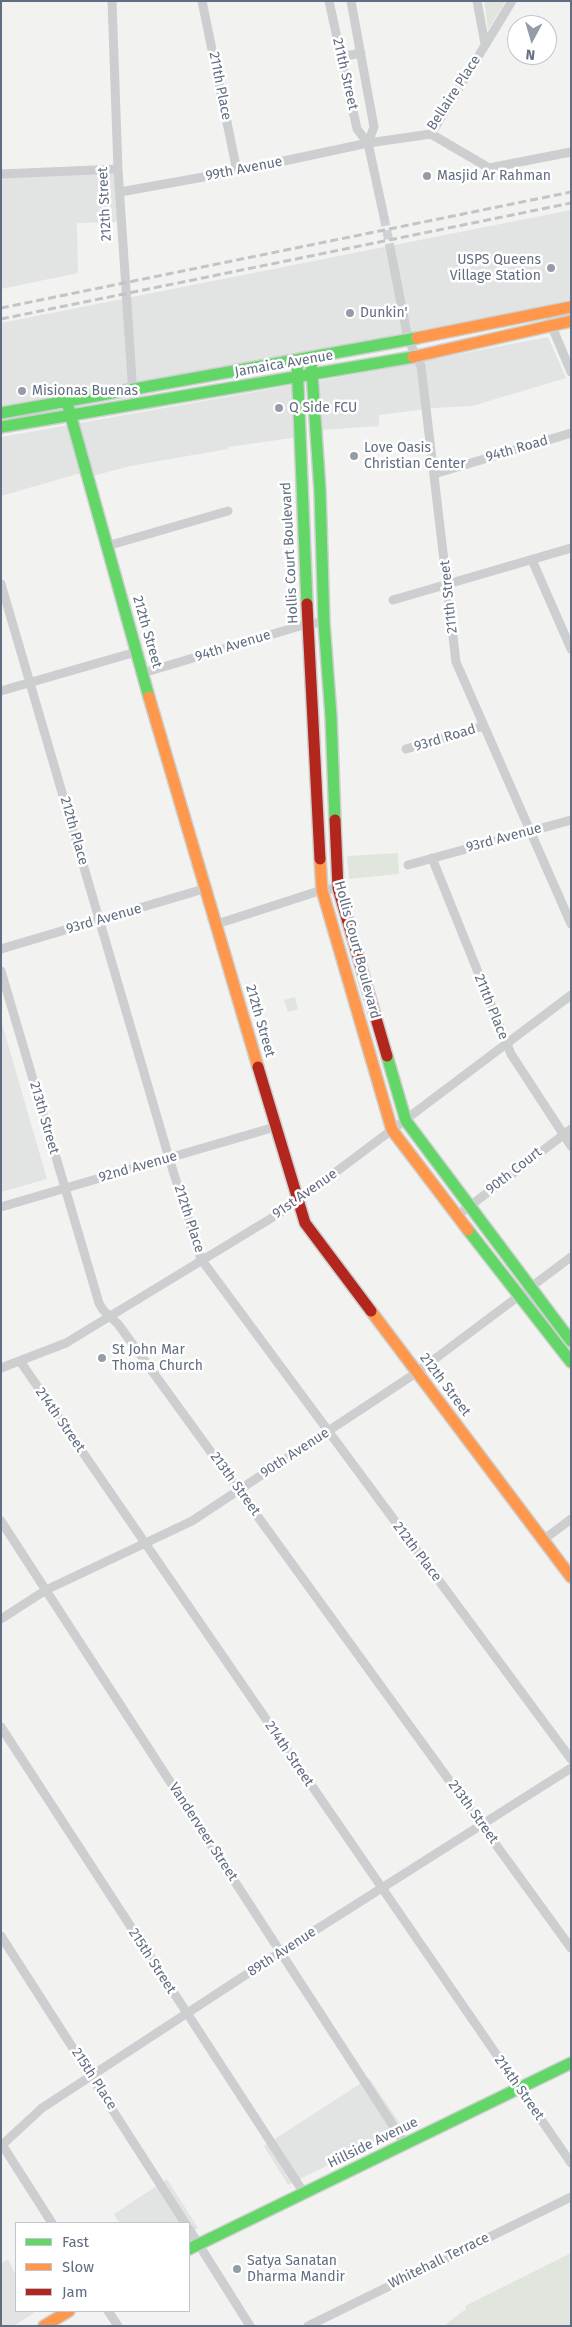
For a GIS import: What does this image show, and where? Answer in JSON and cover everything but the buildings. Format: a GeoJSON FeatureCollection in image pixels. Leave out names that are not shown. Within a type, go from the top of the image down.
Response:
{"type":"FeatureCollection","features":[{"type":"Feature","properties":{"kind":"main road","name":"Jamaica Avenue"},"geometry":{"type":"LineString","coordinates":[[1,413],[297,361],[571,307]]}},
{"type":"Feature","properties":{"kind":"main road","name":"Jamaica Avenue"},"geometry":{"type":"LineString","coordinates":[[1,427],[416,356],[571,321]]}},
{"type":"Feature","properties":{"kind":"main road","name":"Hollis Court Boulevard"},"geometry":{"type":"LineString","coordinates":[[311,358],[320,492],[324,623],[331,716],[338,888],[406,1121],[571,1341]]}},
{"type":"Feature","properties":{"kind":"main road","name":"Hollis Court Boulevard"},"geometry":{"type":"LineString","coordinates":[[297,361],[302,493],[310,623],[312,717],[322,890],[392,1130],[518,1296],[569,1355]]}},
{"type":"Feature","properties":{"kind":"main road","name":"212th Street"},"geometry":{"type":"LineString","coordinates":[[67,402],[136,652],[207,888],[297,1201],[306,1223],[416,1373],[571,1576]]}},
{"type":"Feature","properties":{"kind":"main road"},"geometry":{"type":"LineString","coordinates":[[302,493],[320,492]]}},
{"type":"Feature","properties":{"kind":"main road"},"geometry":{"type":"LineString","coordinates":[[306,560],[323,559]]}},
{"type":"Feature","properties":{"kind":"main road"},"geometry":{"type":"LineString","coordinates":[[312,717],[331,716]]}},
{"type":"Feature","properties":{"kind":"main road"},"geometry":{"type":"LineString","coordinates":[[317,807],[335,804]]}},
{"type":"Feature","properties":{"kind":"main road"},"geometry":{"type":"LineString","coordinates":[[346,973],[362,967]]}},
{"type":"Feature","properties":{"kind":"main road"},"geometry":{"type":"LineString","coordinates":[[370,1053],[385,1049]]}},
{"type":"Feature","properties":{"kind":"main road","name":"Hillside Avenue"},"geometry":{"type":"LineString","coordinates":[[194,2247],[571,2062]]}},
{"type":"Feature","properties":{"kind":"main road"},"geometry":{"type":"LineString","coordinates":[[44,2326],[67,2312]]}},
{"type":"Feature","properties":{"kind":"street","name":"212th Street"},"geometry":{"type":"LineString","coordinates":[[112,1],[118,169],[134,405]]}},
{"type":"Feature","properties":{"kind":"street","name":"211th Place"},"geometry":{"type":"LineString","coordinates":[[202,1],[237,171]]}},
{"type":"Feature","properties":{"kind":"street","name":"211th Street"},"geometry":{"type":"LineString","coordinates":[[329,1],[357,129],[368,142],[384,216]]}},
{"type":"Feature","properties":{"kind":"street","name":"211th Street"},"geometry":{"type":"LineString","coordinates":[[351,1],[374,127],[368,142]]}},
{"type":"Feature","properties":{"kind":"street"},"geometry":{"type":"LineString","coordinates":[[477,1],[485,44]]}},
{"type":"Feature","properties":{"kind":"street","name":"Bellaire Place"},"geometry":{"type":"LineString","coordinates":[[368,142],[430,134],[512,1]]}},
{"type":"Feature","properties":{"kind":"street"},"geometry":{"type":"LineString","coordinates":[[341,57],[361,53]]}},
{"type":"Feature","properties":{"kind":"street"},"geometry":{"type":"LineString","coordinates":[[430,134],[489,168],[571,152]]}},
{"type":"Feature","properties":{"kind":"street","name":"99th Avenue"},"geometry":{"type":"LineString","coordinates":[[120,192],[237,171],[368,142]]}},
{"type":"Feature","properties":{"kind":"street"},"geometry":{"type":"LineString","coordinates":[[1,174],[118,169]]}},
{"type":"Feature","properties":{"kind":"street","name":"211th Street"},"geometry":{"type":"LineString","coordinates":[[391,252],[408,339],[422,374],[456,662],[571,924]]}},
{"type":"Feature","properties":{"kind":"street"},"geometry":{"type":"LineString","coordinates":[[548,312],[550,326],[571,372]]}},
{"type":"Feature","properties":{"kind":"street","name":"94th Road"},"geometry":{"type":"LineString","coordinates":[[434,474],[571,433]]}},
{"type":"Feature","properties":{"kind":"street"},"geometry":{"type":"LineString","coordinates":[[107,546],[228,511]]}},
{"type":"Feature","properties":{"kind":"street"},"geometry":{"type":"LineString","coordinates":[[393,600],[571,548]]}},
{"type":"Feature","properties":{"kind":"street"},"geometry":{"type":"LineString","coordinates":[[532,560],[571,649]]}},
{"type":"Feature","properties":{"kind":"street","name":"212th Place"},"geometry":{"type":"LineString","coordinates":[[1,584],[169,1158],[202,1259],[571,1759]]}},
{"type":"Feature","properties":{"kind":"street","name":"94th Avenue"},"geometry":{"type":"LineString","coordinates":[[143,673],[310,623],[324,623]]}},
{"type":"Feature","properties":{"kind":"street"},"geometry":{"type":"LineString","coordinates":[[1,691],[136,652]]}},
{"type":"Feature","properties":{"kind":"street","name":"93rd Road"},"geometry":{"type":"LineString","coordinates":[[406,749],[484,726]]}},
{"type":"Feature","properties":{"kind":"street","name":"93rd Avenue"},"geometry":{"type":"LineString","coordinates":[[408,865],[571,820]]}},
{"type":"Feature","properties":{"kind":"street","name":"211th Place"},"geometry":{"type":"LineString","coordinates":[[432,858],[506,1044],[567,1131],[571,1146]]}},
{"type":"Feature","properties":{"kind":"street","name":"93rd Avenue"},"geometry":{"type":"LineString","coordinates":[[1,949],[207,888]]}},
{"type":"Feature","properties":{"kind":"street"},"geometry":{"type":"LineString","coordinates":[[217,924],[322,890],[338,888]]}},
{"type":"Feature","properties":{"kind":"street","name":"213th Street"},"geometry":{"type":"LineString","coordinates":[[1,971],[99,1303],[118,1324],[239,1489],[571,1948]]}},
{"type":"Feature","properties":{"kind":"street","name":"91st Avenue"},"geometry":{"type":"LineString","coordinates":[[20,1361],[66,1343],[297,1201],[406,1121],[571,995]]}},
{"type":"Feature","properties":{"kind":"street","name":"92nd Avenue"},"geometry":{"type":"LineString","coordinates":[[1,1207],[275,1127]]}},
{"type":"Feature","properties":{"kind":"street","name":"90th Court"},"geometry":{"type":"LineString","coordinates":[[458,1215],[567,1131]]}},
{"type":"Feature","properties":{"kind":"street","name":"90th Avenue"},"geometry":{"type":"LineString","coordinates":[[1,1618],[46,1590],[144,1542],[192,1521],[416,1373],[571,1257]]}},
{"type":"Feature","properties":{"kind":"street"},"geometry":{"type":"LineString","coordinates":[[1,1368],[20,1361]]}},
{"type":"Feature","properties":{"kind":"street","name":"214th Street"},"geometry":{"type":"LineString","coordinates":[[20,1361],[571,2163]]}},
{"type":"Feature","properties":{"kind":"street"},"geometry":{"type":"LineString","coordinates":[[543,1540],[571,1519]]}},
{"type":"Feature","properties":{"kind":"street","name":"Vanderveer Street"},"geometry":{"type":"LineString","coordinates":[[1,1521],[406,2144]]}},
{"type":"Feature","properties":{"kind":"street","name":"215th Street"},"geometry":{"type":"LineString","coordinates":[[1,1727],[304,2194]]}},
{"type":"Feature","properties":{"kind":"street","name":"89th Avenue"},"geometry":{"type":"LineString","coordinates":[[2,2145],[42,2108],[281,1952],[571,1768]]}},
{"type":"Feature","properties":{"kind":"street","name":"215th Place"},"geometry":{"type":"LineString","coordinates":[[1,1936],[92,2075],[184,2222]]}},
{"type":"Feature","properties":{"kind":"street"},"geometry":{"type":"LineString","coordinates":[[2,2145],[51,2222]]}},
{"type":"Feature","properties":{"kind":"street","name":"Whitehall Terrace"},"geometry":{"type":"LineString","coordinates":[[308,2326],[571,2197]]}},
{"type":"Feature","properties":{"kind":"street"},"geometry":{"type":"LineString","coordinates":[[190,2233],[194,2247],[250,2326]]}},
{"type":"Feature","properties":{"kind":"street"},"geometry":{"type":"LineString","coordinates":[[109,2312],[118,2326]]}},
{"type":"Feature","properties":{"kind":"shaded area"},"geometry":{"type":"Polygon","coordinates":[[[484,1],[506,1],[488,30],[484,1]]]}},
{"type":"Feature","properties":{"kind":"shaded area"},"geometry":{"type":"Polygon","coordinates":[[[116,167],[119,222],[77,223],[78,273],[1,289],[1,170],[116,167]]]}},
{"type":"Feature","properties":{"kind":"shaded area"},"geometry":{"type":"Polygon","coordinates":[[[571,210],[571,300],[444,328],[1,406],[1,323],[571,210]]]}},
{"type":"Feature","properties":{"kind":"shaded area"},"geometry":{"type":"Polygon","coordinates":[[[548,337],[566,378],[472,406],[434,408],[379,415],[379,426],[322,430],[320,381],[548,337]]]}},
{"type":"Feature","properties":{"kind":"shaded area"},"geometry":{"type":"Polygon","coordinates":[[[294,385],[299,437],[228,447],[228,449],[130,466],[93,476],[91,470],[1,496],[1,437],[294,385]]]}},
{"type":"Feature","properties":{"kind":"shaded area"},"geometry":{"type":"Polygon","coordinates":[[[398,853],[399,874],[349,879],[347,856],[398,853]]]}},
{"type":"Feature","properties":{"kind":"shaded area"},"geometry":{"type":"Polygon","coordinates":[[[295,997],[298,1009],[288,1012],[284,1000],[295,997]]]}},
{"type":"Feature","properties":{"kind":"shaded area"},"geometry":{"type":"Polygon","coordinates":[[[1,1020],[47,1179],[1,1192],[1,1020]]]}},
{"type":"Feature","properties":{"kind":"shaded area"},"geometry":{"type":"Polygon","coordinates":[[[369,2078],[403,2128],[288,2185],[264,2146],[369,2078]]]}},
{"type":"Feature","properties":{"kind":"shaded area"},"geometry":{"type":"Polygon","coordinates":[[[167,2179],[198,2228],[190,2232],[190,2222],[118,2222],[114,2214],[167,2179]]]}},
{"type":"Feature","properties":{"kind":"shaded area"},"geometry":{"type":"Polygon","coordinates":[[[571,2253],[571,2326],[447,2326],[446,2324],[466,2309],[465,2306],[571,2253]]]}},
{"type":"Feature","properties":{"kind":"shaded area"},"geometry":{"type":"Polygon","coordinates":[[[8,2259],[15,2274],[15,2312],[34,2313],[13,2326],[1,2326],[1,2264],[8,2259]]]}},
{"type":"Feature","properties":{"kind":"tunnel"},"geometry":{"type":"LineString","coordinates":[[384,217],[391,252]]}},
{"type":"Feature","properties":{"kind":"railway"},"geometry":{"type":"LineString","coordinates":[[1,308],[571,192]]}},
{"type":"Feature","properties":{"kind":"railway"},"geometry":{"type":"LineString","coordinates":[[1,319],[571,203]]}},
{"type":"Feature","properties":{"kind":"traffic: fast"},"geometry":{"type":"LineString","coordinates":[[1,413],[417,338]]}},
{"type":"Feature","properties":{"kind":"traffic: fast"},"geometry":{"type":"LineString","coordinates":[[1,427],[413,357]]}},
{"type":"Feature","properties":{"kind":"traffic: fast"},"geometry":{"type":"LineString","coordinates":[[311,358],[320,491],[324,623],[331,716],[335,820]]}},
{"type":"Feature","properties":{"kind":"traffic: fast"},"geometry":{"type":"LineString","coordinates":[[297,361],[307,604]]}},
{"type":"Feature","properties":{"kind":"traffic: fast"},"geometry":{"type":"LineString","coordinates":[[68,406],[149,697]]}},
{"type":"Feature","properties":{"kind":"traffic: fast"},"geometry":{"type":"LineString","coordinates":[[387,1056],[406,1121],[571,1341]]}},
{"type":"Feature","properties":{"kind":"traffic: fast"},"geometry":{"type":"LineString","coordinates":[[468,1230],[571,1362]]}},
{"type":"Feature","properties":{"kind":"traffic: fast"},"geometry":{"type":"LineString","coordinates":[[190,2249],[571,2063]]}},
{"type":"Feature","properties":{"kind":"traffic: slow"},"geometry":{"type":"LineString","coordinates":[[417,338],[571,307]]}},
{"type":"Feature","properties":{"kind":"traffic: slow"},"geometry":{"type":"LineString","coordinates":[[413,357],[571,321]]}},
{"type":"Feature","properties":{"kind":"traffic: slow"},"geometry":{"type":"LineString","coordinates":[[149,697],[258,1067]]}},
{"type":"Feature","properties":{"kind":"traffic: slow"},"geometry":{"type":"LineString","coordinates":[[320,859],[322,890],[392,1130],[468,1230]]}},
{"type":"Feature","properties":{"kind":"traffic: slow"},"geometry":{"type":"LineString","coordinates":[[371,1311],[571,1577]]}},
{"type":"Feature","properties":{"kind":"traffic: slow"},"geometry":{"type":"LineString","coordinates":[[44,2326],[67,2312]]}},
{"type":"Feature","properties":{"kind":"traffic: jam"},"geometry":{"type":"LineString","coordinates":[[307,604],[320,859]]}},
{"type":"Feature","properties":{"kind":"traffic: jam"},"geometry":{"type":"LineString","coordinates":[[335,820],[338,888],[387,1056]]}},
{"type":"Feature","properties":{"kind":"traffic: jam"},"geometry":{"type":"LineString","coordinates":[[258,1067],[305,1223],[371,1311]]}},
{"type":"Feature","properties":{"kind":"place","name":"Masjid Ar Rahman"},"geometry":{"type":"Point","coordinates":[427,176]}},
{"type":"Feature","properties":{"kind":"place","name":"USPS Queens Village Station"},"geometry":{"type":"Point","coordinates":[551,268]}},
{"type":"Feature","properties":{"kind":"place","name":"Dunkin'"},"geometry":{"type":"Point","coordinates":[350,313]}},
{"type":"Feature","properties":{"kind":"place","name":"Misionas Buenas"},"geometry":{"type":"Point","coordinates":[22,391]}},
{"type":"Feature","properties":{"kind":"place","name":"Q Side FCU"},"geometry":{"type":"Point","coordinates":[279,408]}},
{"type":"Feature","properties":{"kind":"place","name":"Love Oasis Christian Center"},"geometry":{"type":"Point","coordinates":[354,456]}},
{"type":"Feature","properties":{"kind":"place","name":"St John Mar Thoma Church"},"geometry":{"type":"Point","coordinates":[102,1358]}},
{"type":"Feature","properties":{"kind":"place","name":"Satya Sanatan Dharma Mandir"},"geometry":{"type":"Point","coordinates":[237,2269]}}]}
